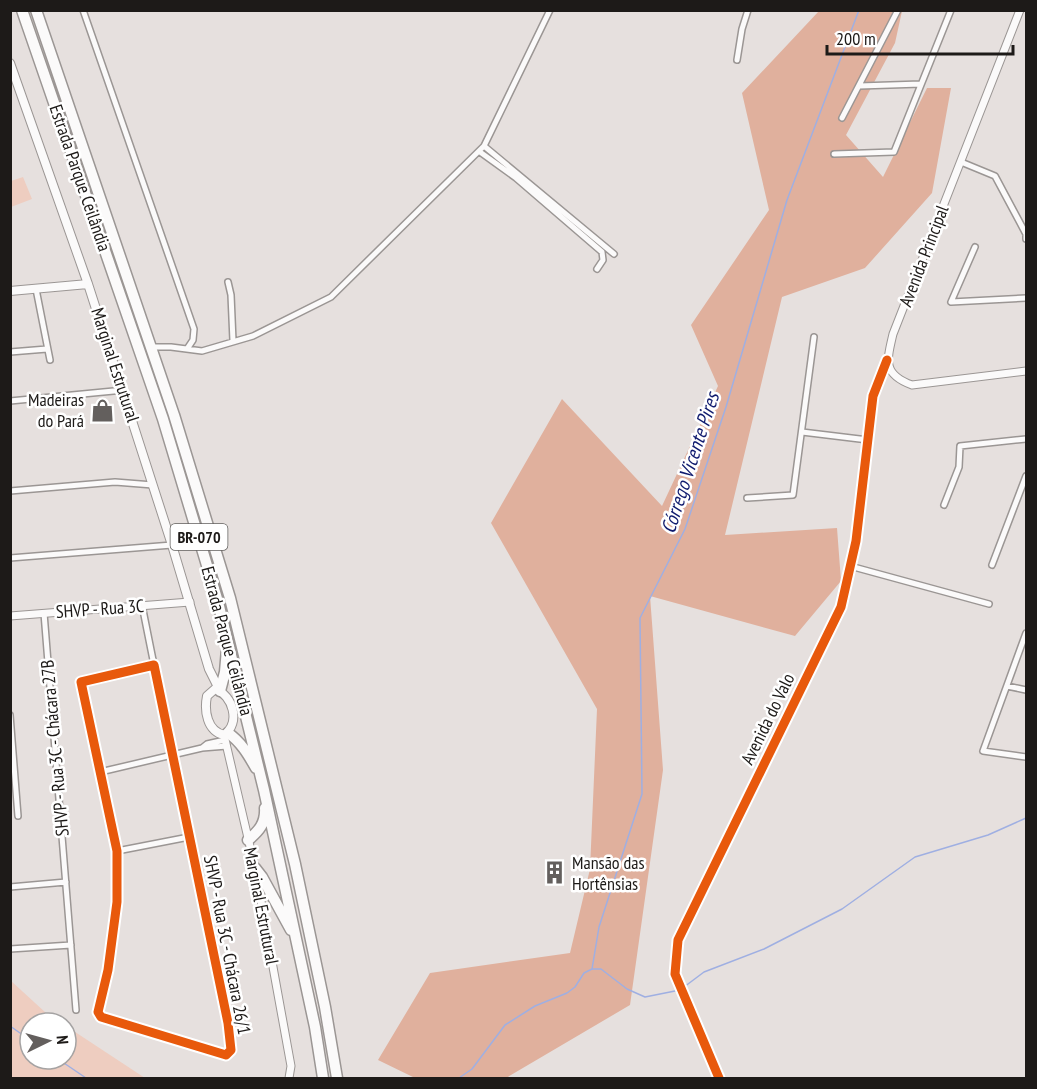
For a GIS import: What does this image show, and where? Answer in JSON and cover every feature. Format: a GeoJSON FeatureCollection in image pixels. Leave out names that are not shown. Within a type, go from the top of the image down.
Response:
{"type":"FeatureCollection","features":[{"type":"Feature","properties":{"kind":"highway","name":"Estrada Parque Ceilândia"},"geometry":{"type":"LineString","coordinates":[[22,10],[163,419],[228,640],[263,784],[297,941],[315,1027],[322,1078]]}},
{"type":"Feature","properties":{"kind":"highway","name":"Estrada Parque Ceilândia"},"geometry":{"type":"LineString","coordinates":[[36,10],[174,415],[241,635],[326,1006],[336,1078]]}},
{"type":"Feature","properties":{"kind":"highway"},"geometry":{"type":"LineString","coordinates":[[217,691],[225,672],[228,640]]}},
{"type":"Feature","properties":{"kind":"highway"},"geometry":{"type":"LineString","coordinates":[[226,739],[237,739],[263,784],[265,815],[260,830],[248,840]]}},
{"type":"Feature","properties":{"kind":"highway"},"geometry":{"type":"LineString","coordinates":[[255,868],[297,941]]}},
{"type":"Feature","properties":{"kind":"main road","name":"Marginal Estrutural"},"geometry":{"type":"LineString","coordinates":[[10,63],[124,390],[217,691],[206,701],[207,715],[214,731],[226,739]]}},
{"type":"Feature","properties":{"kind":"main road"},"geometry":{"type":"LineString","coordinates":[[10,291],[88,284]]}},
{"type":"Feature","properties":{"kind":"main road"},"geometry":{"type":"LineString","coordinates":[[217,691],[229,700],[233,709],[232,725],[226,739]]}},
{"type":"Feature","properties":{"kind":"street"},"geometry":{"type":"LineString","coordinates":[[83,10],[194,329],[193,340],[187,349]]}},
{"type":"Feature","properties":{"kind":"street"},"geometry":{"type":"LineString","coordinates":[[151,347],[171,346],[202,351],[253,336],[331,297],[480,152],[550,10]]}},
{"type":"Feature","properties":{"kind":"street"},"geometry":{"type":"LineString","coordinates":[[737,60],[748,10]]}},
{"type":"Feature","properties":{"kind":"street"},"geometry":{"type":"LineString","coordinates":[[842,118],[898,10]]}},
{"type":"Feature","properties":{"kind":"street"},"geometry":{"type":"LineString","coordinates":[[834,154],[894,152],[951,10]]}},
{"type":"Feature","properties":{"kind":"street","name":"Avenida Principal"},"geometry":{"type":"LineString","coordinates":[[887,360],[893,334],[1020,10]]}},
{"type":"Feature","properties":{"kind":"street"},"geometry":{"type":"LineString","coordinates":[[859,86],[921,84]]}},
{"type":"Feature","properties":{"kind":"street"},"geometry":{"type":"LineString","coordinates":[[484,146],[614,254]]}},
{"type":"Feature","properties":{"kind":"street"},"geometry":{"type":"LineString","coordinates":[[480,152],[516,178],[602,252],[603,260],[597,269]]}},
{"type":"Feature","properties":{"kind":"street"},"geometry":{"type":"LineString","coordinates":[[961,162],[995,177],[1026,234],[1026,239]]}},
{"type":"Feature","properties":{"kind":"street"},"geometry":{"type":"LineString","coordinates":[[975,247],[951,302],[1026,298]]}},
{"type":"Feature","properties":{"kind":"street"},"geometry":{"type":"LineString","coordinates":[[228,282],[231,295],[233,341]]}},
{"type":"Feature","properties":{"kind":"street"},"geometry":{"type":"LineString","coordinates":[[36,289],[50,360]]}},
{"type":"Feature","properties":{"kind":"street"},"geometry":{"type":"LineString","coordinates":[[747,498],[793,495],[814,337]]}},
{"type":"Feature","properties":{"kind":"street"},"geometry":{"type":"LineString","coordinates":[[10,352],[47,349]]}},
{"type":"Feature","properties":{"kind":"street"},"geometry":{"type":"LineString","coordinates":[[887,360],[893,374],[912,385],[1026,371]]}},
{"type":"Feature","properties":{"kind":"street","name":"Avenida do Valo"},"geometry":{"type":"LineString","coordinates":[[719,1078],[675,974],[678,940],[841,607],[856,541],[873,396],[887,360]]}},
{"type":"Feature","properties":{"kind":"street"},"geometry":{"type":"LineString","coordinates":[[10,401],[124,390]]}},
{"type":"Feature","properties":{"kind":"street"},"geometry":{"type":"LineString","coordinates":[[802,432],[868,440]]}},
{"type":"Feature","properties":{"kind":"street"},"geometry":{"type":"LineString","coordinates":[[944,505],[959,467],[960,446],[1026,440]]}},
{"type":"Feature","properties":{"kind":"street"},"geometry":{"type":"LineString","coordinates":[[992,565],[1026,476]]}},
{"type":"Feature","properties":{"kind":"street"},"geometry":{"type":"LineString","coordinates":[[10,491],[115,482],[153,485]]}},
{"type":"Feature","properties":{"kind":"street"},"geometry":{"type":"LineString","coordinates":[[10,558],[172,545]]}},
{"type":"Feature","properties":{"kind":"street"},"geometry":{"type":"LineString","coordinates":[[850,566],[988,604]]}},
{"type":"Feature","properties":{"kind":"street","name":"SHVP - Rua 3C"},"geometry":{"type":"LineString","coordinates":[[10,616],[190,602]]}},
{"type":"Feature","properties":{"kind":"street","name":"SHVP - Rua 3C - Chácara 26/1"},"geometry":{"type":"LineString","coordinates":[[142,605],[154,665],[171,755],[228,1023],[231,1050],[226,1055],[99,1015],[98,1008],[108,970],[117,902],[117,851],[81,685],[82,681],[154,665]]}},
{"type":"Feature","properties":{"kind":"street","name":"SHVP - Rua 3C - Chácara 27B"},"geometry":{"type":"LineString","coordinates":[[44,613],[76,1010]]}},
{"type":"Feature","properties":{"kind":"street"},"geometry":{"type":"LineString","coordinates":[[1026,633],[983,751],[1026,757]]}},
{"type":"Feature","properties":{"kind":"street"},"geometry":{"type":"LineString","coordinates":[[1007,686],[1026,690]]}},
{"type":"Feature","properties":{"kind":"street"},"geometry":{"type":"LineString","coordinates":[[10,715],[18,816]]}},
{"type":"Feature","properties":{"kind":"street"},"geometry":{"type":"LineString","coordinates":[[100,772],[202,748],[207,744],[226,739]]}},
{"type":"Feature","properties":{"kind":"street","name":"Marginal Estrutural"},"geometry":{"type":"LineString","coordinates":[[226,739],[255,868],[291,1066],[289,1078]]}},
{"type":"Feature","properties":{"kind":"street","name":"SHVP - Rua 3C - Chácara 26/1"},"geometry":{"type":"LineString","coordinates":[[117,851],[189,837]]}},
{"type":"Feature","properties":{"kind":"street"},"geometry":{"type":"LineString","coordinates":[[10,887],[66,882]]}},
{"type":"Feature","properties":{"kind":"street"},"geometry":{"type":"LineString","coordinates":[[10,950],[71,945]]}},
{"type":"Feature","properties":{"kind":"shaded area"},"geometry":{"type":"Polygon","coordinates":[[[819,11],[902,11],[895,43],[846,135],[883,177],[927,88],[951,88],[932,193],[865,268],[782,297],[725,535],[837,528],[841,581],[795,636],[650,596],[663,770],[630,1005],[506,1078],[415,1078],[378,1060],[430,973],[570,953],[590,869],[597,709],[491,523],[562,399],[662,506],[718,386],[691,325],[769,210],[742,93],[819,11]]]}},
{"type":"Feature","properties":{"kind":"shaded area"},"geometry":{"type":"Polygon","coordinates":[[[23,177],[32,199],[11,207],[11,181],[23,177]]]}},
{"type":"Feature","properties":{"kind":"shaded area"},"geometry":{"type":"Polygon","coordinates":[[[10,980],[44,1011],[18,1011],[18,1071],[78,1071],[78,1034],[145,1078],[11,1078],[10,980]]]}},
{"type":"Feature","properties":{"kind":"waterway","name":"Córrego Vicente Pires"},"geometry":{"type":"LineString","coordinates":[[592,969],[599,927],[642,794],[640,618],[685,529],[726,407],[787,200],[859,10]]}},
{"type":"Feature","properties":{"kind":"waterway"},"geometry":{"type":"LineString","coordinates":[[684,987],[704,972],[764,949],[842,909],[915,857],[988,835],[1026,818]]}},
{"type":"Feature","properties":{"kind":"waterway","name":"Córrego Vicente Pires"},"geometry":{"type":"LineString","coordinates":[[459,1078],[472,1069],[505,1025],[535,1006],[567,993],[575,987],[584,973],[592,969],[601,969],[627,989],[645,997],[680,990]]}},
{"type":"Feature","properties":{"kind":"waterway","name":"Córrego Vicente Pires"},"geometry":{"type":"LineString","coordinates":[[10,1026],[18,1032]]}},
{"type":"Feature","properties":{"kind":"waterway","name":"Córrego Vicente Pires"},"geometry":{"type":"LineString","coordinates":[[76,1071],[86,1078]]}},
{"type":"Feature","properties":{"kind":"cycle path"},"geometry":{"type":"LineString","coordinates":[[719,1078],[675,974],[678,940],[841,607],[856,541],[873,396],[887,360]]}},
{"type":"Feature","properties":{"kind":"cycle path"},"geometry":{"type":"LineString","coordinates":[[154,665],[228,1023],[231,1050],[226,1055],[101,1017],[98,1012],[108,970],[117,902],[117,851],[81,682],[154,665]]}},
{"type":"Feature","properties":{"kind":"place","name":"Madeiras do Pará"},"geometry":{"type":"Point","coordinates":[102,410]}},
{"type":"Feature","properties":{"kind":"place","name":"Mansão das Hortênsias"},"geometry":{"type":"Point","coordinates":[554,873]}}]}
